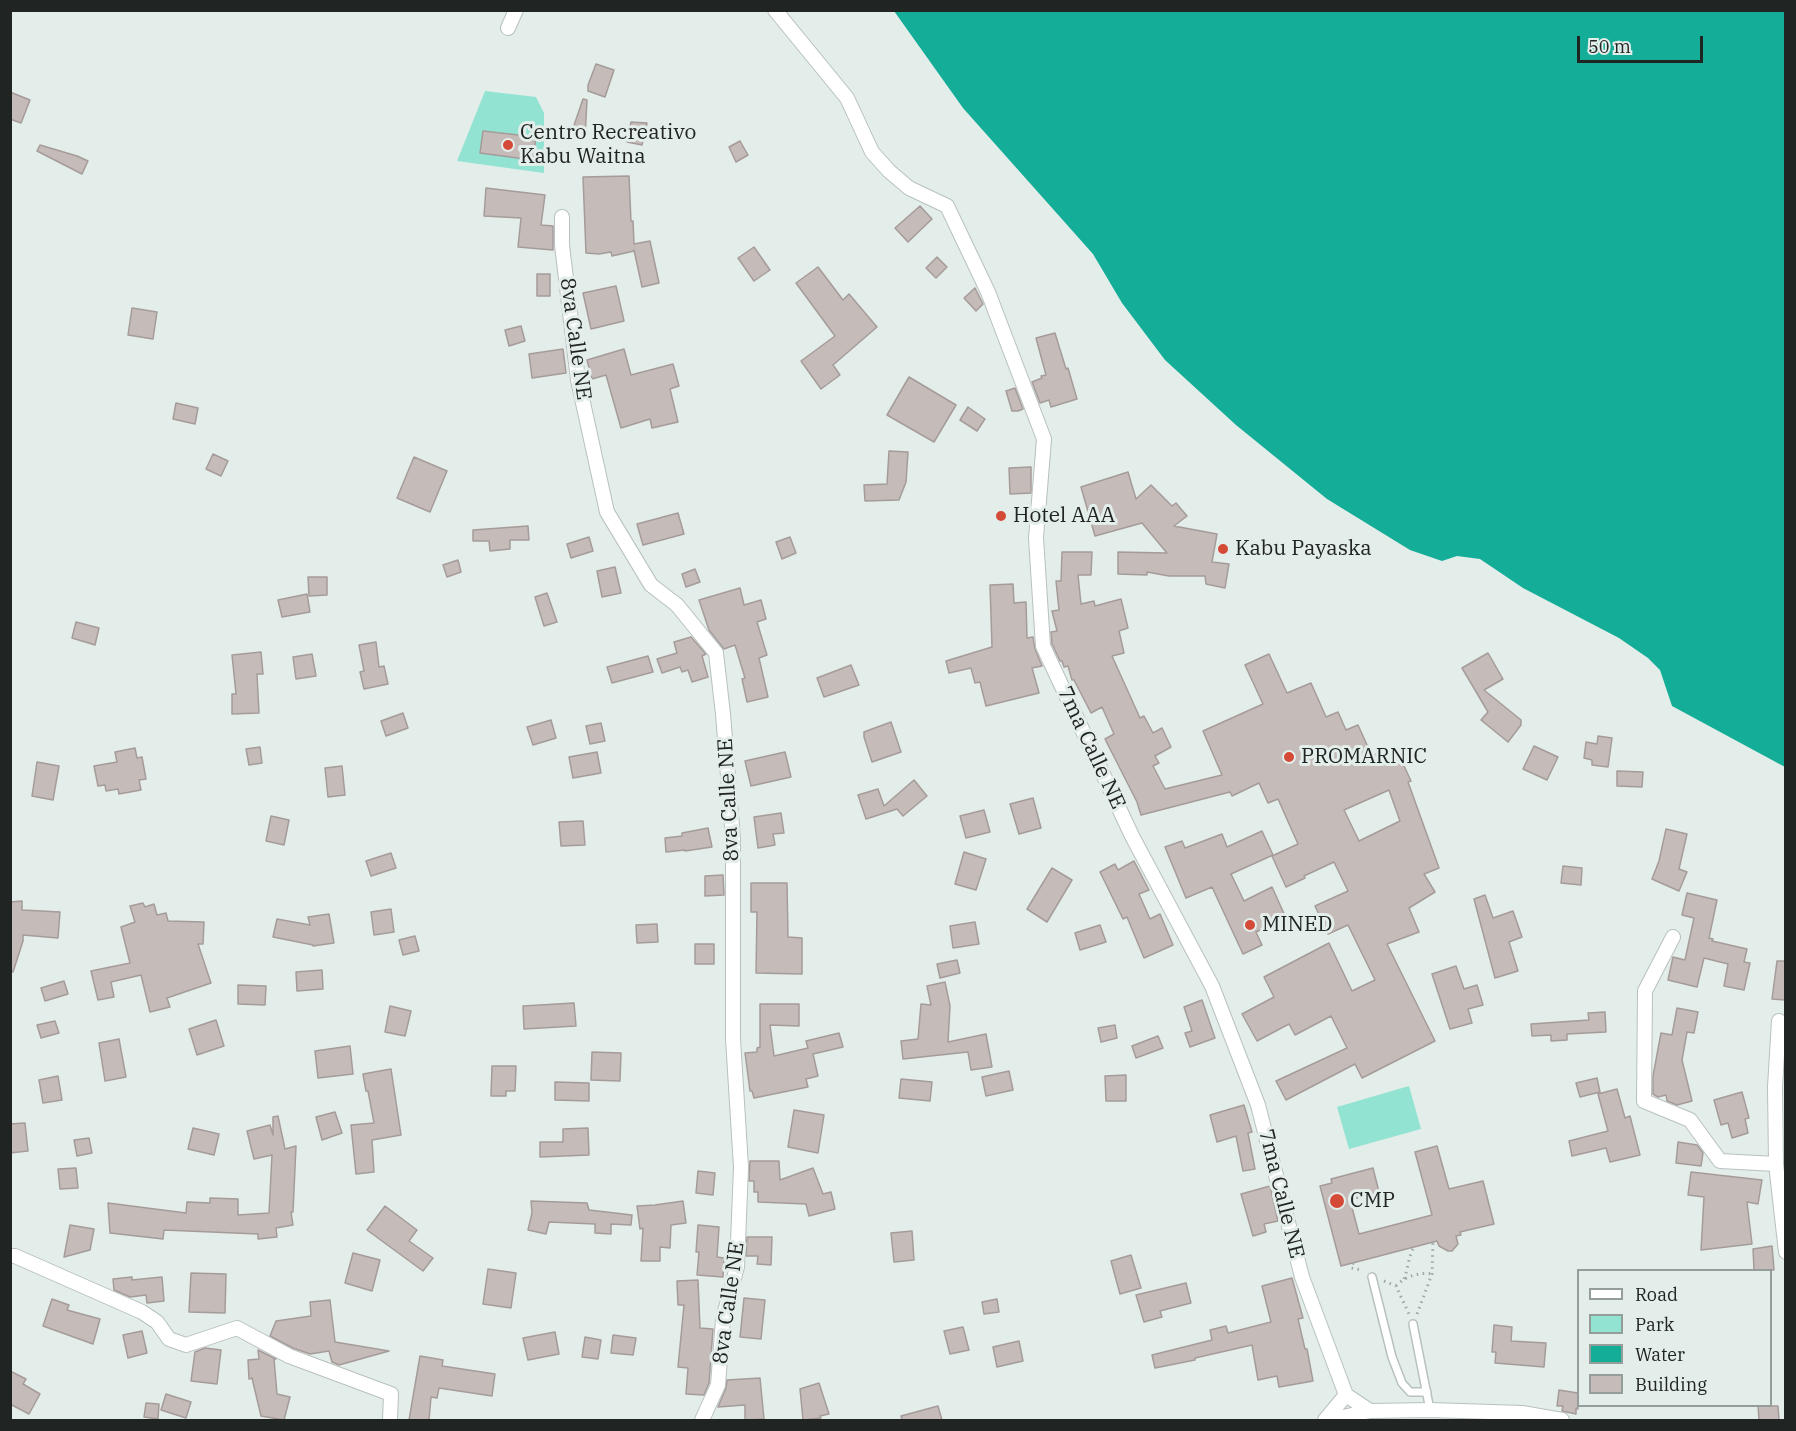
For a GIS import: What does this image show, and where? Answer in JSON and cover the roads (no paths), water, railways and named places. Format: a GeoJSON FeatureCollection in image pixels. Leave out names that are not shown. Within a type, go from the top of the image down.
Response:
{"type":"FeatureCollection","features":[{"type":"Feature","properties":{"kind":"street"},"geometry":{"type":"LineString","coordinates":[[508,28],[516,10]]}},
{"type":"Feature","properties":{"kind":"street","name":"7ma Calle NE"},"geometry":{"type":"LineString","coordinates":[[775,10],[847,98],[872,152],[883,165],[909,188],[947,206],[988,292],[1044,439],[1036,538],[1043,646],[1132,837],[1212,986],[1258,1105],[1302,1277],[1346,1395]]}},
{"type":"Feature","properties":{"kind":"street","name":"8va Calle NE"},"geometry":{"type":"LineString","coordinates":[[562,217],[562,245],[578,380],[607,512],[651,585],[678,605],[716,652],[733,839],[733,1039],[741,1167],[737,1267],[723,1319],[718,1385],[702,1420]]}},
{"type":"Feature","properties":{"kind":"street"},"geometry":{"type":"LineString","coordinates":[[1673,937],[1645,991],[1644,1101],[1690,1120],[1720,1161],[1776,1164]]}},
{"type":"Feature","properties":{"kind":"street"},"geometry":{"type":"LineString","coordinates":[[1779,1021],[1775,1087],[1776,1164],[1785,1252]]}},
{"type":"Feature","properties":{"kind":"street"},"geometry":{"type":"LineString","coordinates":[[10,1256],[15,1256],[142,1312],[157,1322],[169,1339],[186,1345],[237,1328],[289,1356],[391,1394],[390,1420]]}},
{"type":"Feature","properties":{"kind":"street"},"geometry":{"type":"LineString","coordinates":[[1327,1420],[1346,1395],[1370,1411]]}},
{"type":"Feature","properties":{"kind":"street"},"geometry":{"type":"LineString","coordinates":[[1327,1420],[1370,1411],[1430,1410],[1458,1415],[1562,1420]]}},
{"type":"Feature","properties":{"kind":"lane"},"geometry":{"type":"LineString","coordinates":[[1372,1277],[1392,1357],[1402,1383],[1410,1392],[1426,1392]]}},
{"type":"Feature","properties":{"kind":"lane"},"geometry":{"type":"LineString","coordinates":[[1413,1324],[1430,1410]]}},
{"type":"Feature","properties":{"kind":"water"},"geometry":{"type":"Polygon","coordinates":[[[894,11],[1785,11],[1785,767],[1672,706],[1660,670],[1648,658],[1619,638],[1523,588],[1480,559],[1457,556],[1442,561],[1410,550],[1327,499],[1236,425],[1165,360],[1122,303],[1093,254],[963,108],[894,11]]]}},
{"type":"Feature","properties":{"kind":"place","name":"Centro Recreativo Kabu Waitna"},"geometry":{"type":"Point","coordinates":[508,145]}},
{"type":"Feature","properties":{"kind":"place","name":"Hotel AAA"},"geometry":{"type":"Point","coordinates":[1001,516]}},
{"type":"Feature","properties":{"kind":"place","name":"Kabu Payaska"},"geometry":{"type":"Point","coordinates":[1223,549]}},
{"type":"Feature","properties":{"kind":"place","name":"PROMARNIC"},"geometry":{"type":"Point","coordinates":[1289,757]}},
{"type":"Feature","properties":{"kind":"place","name":"MINED"},"geometry":{"type":"Point","coordinates":[1250,925]}},
{"type":"Feature","properties":{"kind":"place","name":"CMP"},"geometry":{"type":"Point","coordinates":[1337,1201]}}]}
